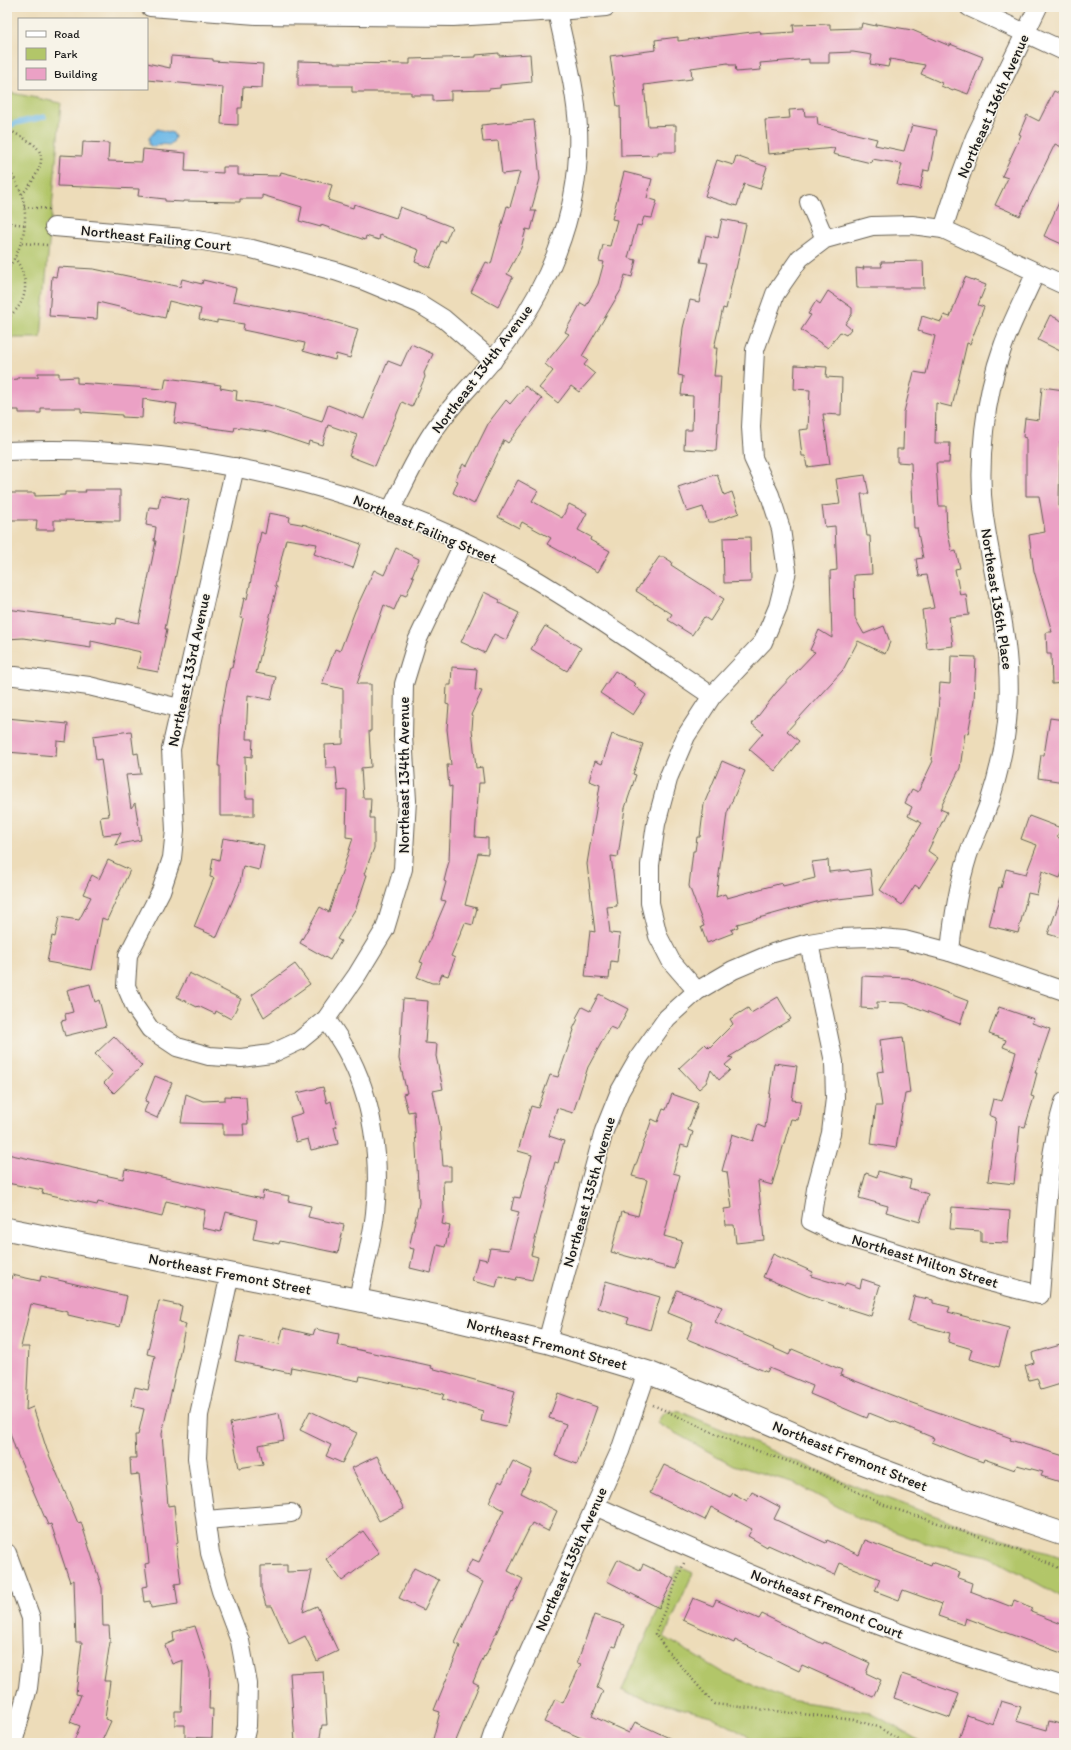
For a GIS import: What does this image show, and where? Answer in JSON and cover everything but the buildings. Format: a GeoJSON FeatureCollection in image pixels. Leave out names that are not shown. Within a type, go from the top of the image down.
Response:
{"type":"FeatureCollection","features":[{"type":"Feature","properties":{"kind":"street"},"geometry":{"type":"LineString","coordinates":[[150,7],[256,11],[453,12],[557,12],[606,7]]}},
{"type":"Feature","properties":{"kind":"street"},"geometry":{"type":"LineString","coordinates":[[969,7],[1064,51]]}},
{"type":"Feature","properties":{"kind":"street","name":"Northeast 136th Avenue"},"geometry":{"type":"LineString","coordinates":[[943,229],[975,137],[1038,7]]}},
{"type":"Feature","properties":{"kind":"street","name":"Northeast 134th Avenue"},"geometry":{"type":"LineString","coordinates":[[390,511],[437,426],[493,361],[524,318],[542,287],[557,253],[567,221],[573,194],[577,162],[578,128],[575,100],[557,12]]}},
{"type":"Feature","properties":{"kind":"street"},"geometry":{"type":"LineString","coordinates":[[808,202],[825,239]]}},
{"type":"Feature","properties":{"kind":"street"},"geometry":{"type":"LineString","coordinates":[[697,992],[671,960],[658,936],[650,903],[650,865],[656,824],[669,776],[686,736],[712,696],[763,642],[778,607],[787,571],[781,530],[770,495],[753,458],[751,427],[755,350],[775,294],[800,258],[825,239],[872,226],[912,225],[943,229],[1064,285]]}},
{"type":"Feature","properties":{"kind":"street","name":"Northeast Failing Court"},"geometry":{"type":"LineString","coordinates":[[54,227],[184,238],[252,249],[334,270],[390,290],[420,304],[444,319],[493,361]]}},
{"type":"Feature","properties":{"kind":"street","name":"Northeast 136th Place"},"geometry":{"type":"LineString","coordinates":[[950,952],[954,913],[960,886],[968,854],[989,805],[999,772],[1008,712],[1009,686],[1004,625],[984,514],[982,476],[985,426],[995,371],[1003,345],[1036,272]]}},
{"type":"Feature","properties":{"kind":"street","name":"Northeast Failing Street"},"geometry":{"type":"LineString","coordinates":[[7,450],[36,449],[104,451],[235,467],[324,489],[390,511],[464,542],[522,572],[571,601],[712,696]]}},
{"type":"Feature","properties":{"kind":"street","name":"Northeast 133rd Avenue"},"geometry":{"type":"LineString","coordinates":[[235,467],[179,708],[171,749],[175,830],[172,858],[161,891],[128,956],[126,986],[135,1007],[150,1029],[177,1047],[209,1056],[241,1058],[271,1054],[299,1041],[326,1019]]}},
{"type":"Feature","properties":{"kind":"street","name":"Northeast 134th Avenue"},"geometry":{"type":"LineString","coordinates":[[326,1019],[357,975],[384,929],[403,869],[407,800],[403,736],[404,684],[417,641],[464,542]]}},
{"type":"Feature","properties":{"kind":"street"},"geometry":{"type":"LineString","coordinates":[[7,676],[89,686],[179,708]]}},
{"type":"Feature","properties":{"kind":"street","name":"Northeast 135th Avenue"},"geometry":{"type":"LineString","coordinates":[[547,1342],[604,1131],[620,1091],[640,1056],[667,1018],[697,992],[740,967],[773,952],[808,943],[839,938],[870,937],[904,940],[950,952],[1064,991]]}},
{"type":"Feature","properties":{"kind":"street","name":"Northeast Milton Street"},"geometry":{"type":"LineString","coordinates":[[808,943],[834,1062],[835,1098],[831,1133],[816,1189],[811,1221],[845,1236],[986,1281],[1040,1294],[1045,1246],[1048,1185],[1055,1140],[1064,1102]]}},
{"type":"Feature","properties":{"kind":"street"},"geometry":{"type":"LineString","coordinates":[[326,1019],[346,1050],[358,1076],[369,1111],[374,1138],[377,1171],[375,1213],[358,1300]]}},
{"type":"Feature","properties":{"kind":"street","name":"Northeast Fremont Street"},"geometry":{"type":"LineString","coordinates":[[7,1229],[454,1319],[547,1342],[647,1372],[709,1397],[847,1457],[954,1497],[1064,1534]]}},
{"type":"Feature","properties":{"kind":"street"},"geometry":{"type":"LineString","coordinates":[[230,1274],[199,1415],[197,1458],[210,1553],[221,1591],[240,1641],[248,1684],[247,1726],[243,1743]]}},
{"type":"Feature","properties":{"kind":"street","name":"Northeast 135th Avenue"},"geometry":{"type":"LineString","coordinates":[[490,1743],[496,1725],[620,1452],[647,1372]]}},
{"type":"Feature","properties":{"kind":"street","name":"Northeast Fremont Court"},"geometry":{"type":"LineString","coordinates":[[595,1506],[813,1600],[897,1632],[981,1661],[1064,1686]]}},
{"type":"Feature","properties":{"kind":"street"},"geometry":{"type":"LineString","coordinates":[[206,1520],[291,1513]]}},
{"type":"Feature","properties":{"kind":"street"},"geometry":{"type":"LineString","coordinates":[[7,1553],[31,1618],[32,1652],[28,1688],[13,1743]]}},
{"type":"Feature","properties":{"kind":"path"},"geometry":{"type":"LineString","coordinates":[[7,128],[38,148],[41,153],[42,161],[37,173],[28,188],[22,194]]}},
{"type":"Feature","properties":{"kind":"path"},"geometry":{"type":"LineString","coordinates":[[7,169],[22,194],[26,225],[22,243],[7,270]]}},
{"type":"Feature","properties":{"kind":"path"},"geometry":{"type":"LineString","coordinates":[[24,207],[53,209]]}},
{"type":"Feature","properties":{"kind":"path"},"geometry":{"type":"LineString","coordinates":[[7,223],[26,225]]}},
{"type":"Feature","properties":{"kind":"path"},"geometry":{"type":"LineString","coordinates":[[22,243],[52,245]]}},
{"type":"Feature","properties":{"kind":"path"},"geometry":{"type":"LineString","coordinates":[[7,318],[16,311],[22,302],[25,291],[25,277],[22,267],[15,258]]}},
{"type":"Feature","properties":{"kind":"path"},"geometry":{"type":"LineString","coordinates":[[639,1399],[738,1444],[813,1470],[886,1506],[1005,1545],[1064,1570]]}},
{"type":"Feature","properties":{"kind":"path"},"geometry":{"type":"LineString","coordinates":[[690,1548],[655,1634],[666,1649],[714,1704],[855,1720],[878,1727],[904,1743]]}},
{"type":"Feature","properties":{"kind":"green space"},"geometry":{"type":"Polygon","coordinates":[[[7,92],[61,103],[41,338],[7,338],[7,92]]]}},
{"type":"Feature","properties":{"kind":"green space"},"geometry":{"type":"Polygon","coordinates":[[[669,1411],[681,1412],[815,1470],[885,1498],[961,1525],[1064,1558],[1064,1596],[1060,1596],[988,1556],[925,1543],[858,1518],[795,1483],[733,1465],[657,1423],[662,1415],[669,1411]]]}},
{"type":"Feature","properties":{"kind":"green space"},"geometry":{"type":"Polygon","coordinates":[[[678,1566],[693,1573],[664,1637],[726,1674],[789,1700],[870,1712],[923,1743],[760,1743],[711,1716],[631,1695],[622,1690],[678,1566]]]}},
{"type":"Feature","properties":{"kind":"water"},"geometry":{"type":"Polygon","coordinates":[[[157,129],[173,133],[175,137],[173,142],[169,145],[160,144],[154,147],[149,145],[149,138],[157,129]]]}},
{"type":"Feature","properties":{"kind":"waterway"},"geometry":{"type":"LineString","coordinates":[[7,127],[16,123],[44,117]]}}]}
